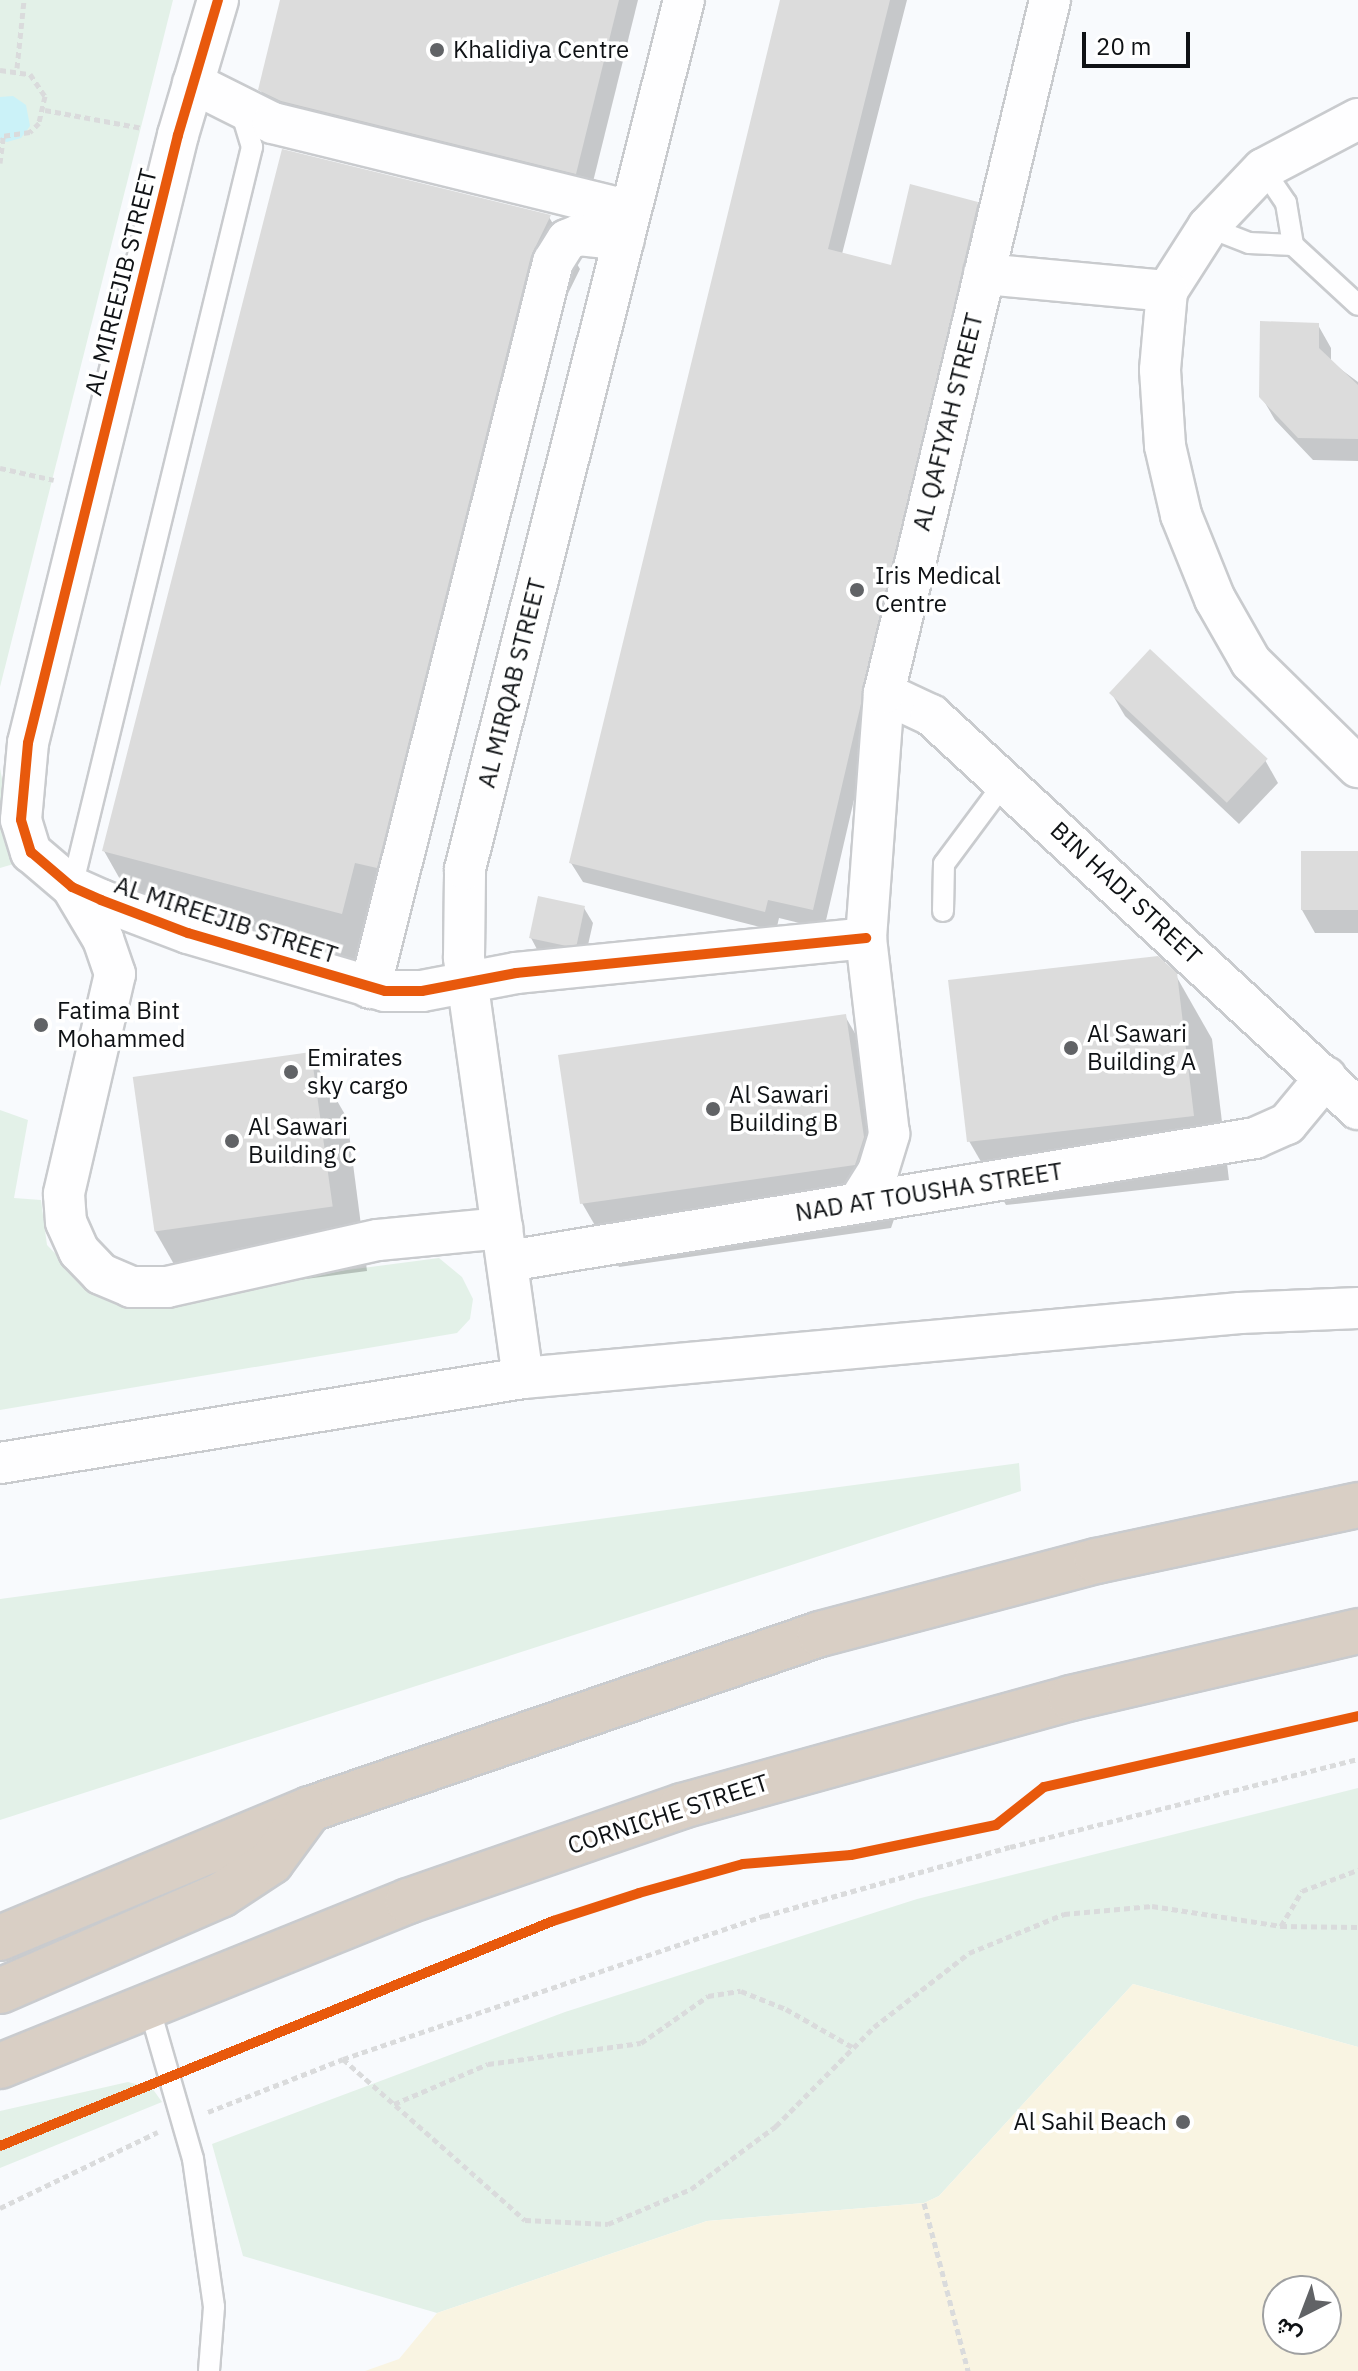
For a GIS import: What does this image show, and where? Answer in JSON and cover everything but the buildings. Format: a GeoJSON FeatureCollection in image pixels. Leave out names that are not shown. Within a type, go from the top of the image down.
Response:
{"type":"FeatureCollection","features":[{"type":"Feature","properties":{"kind":"highway"},"geometry":{"type":"LineString","coordinates":[[0,1938],[47,1915],[310,1809],[820,1634],[1097,1561],[1358,1505]]}},
{"type":"Feature","properties":{"kind":"highway","name":"CORNICHE STREET"},"geometry":{"type":"LineString","coordinates":[[0,2066],[148,2003],[408,1901],[682,1806],[1071,1698],[1358,1631]]}},
{"type":"Feature","properties":{"kind":"highway"},"geometry":{"type":"LineString","coordinates":[[0,1991],[221,1895],[271,1862],[310,1809]]}},
{"type":"Feature","properties":{"kind":"highway"},"geometry":{"type":"LineString","coordinates":[[0,1916],[47,1915]]}},
{"type":"Feature","properties":{"kind":"street","name":"AL MIREEJIB STREET"},"geometry":{"type":"LineString","coordinates":[[218,0],[178,135],[28,743],[21,798],[31,852],[72,887],[188,933],[370,988],[422,991],[516,973],[866,938]]}},
{"type":"Feature","properties":{"kind":"street","name":"AL MIRQAB STREET"},"geometry":{"type":"LineString","coordinates":[[523,1378],[461,930],[465,869],[684,0]]}},
{"type":"Feature","properties":{"kind":"street","name":"AL QAFIYAH STREET"},"geometry":{"type":"LineString","coordinates":[[858,1203],[878,1171],[889,1134],[866,938],[884,693],[1050,0]]}},
{"type":"Feature","properties":{"kind":"street"},"geometry":{"type":"LineString","coordinates":[[193,83],[273,123],[627,225]]}},
{"type":"Feature","properties":{"kind":"street"},"geometry":{"type":"LineString","coordinates":[[1358,119],[1263,169],[1208,227],[1167,291],[1160,370],[1165,446],[1181,515],[1209,585],[1251,662],[1358,767]]}},
{"type":"Feature","properties":{"kind":"street"},"geometry":{"type":"LineString","coordinates":[[370,988],[553,262],[558,249],[579,235],[627,225]]}},
{"type":"Feature","properties":{"kind":"street"},"geometry":{"type":"LineString","coordinates":[[984,274],[1167,291]]}},
{"type":"Feature","properties":{"kind":"street","name":"BIN HADI STREET"},"geometry":{"type":"LineString","coordinates":[[884,693],[931,715],[1358,1109]]}},
{"type":"Feature","properties":{"kind":"street"},"geometry":{"type":"LineString","coordinates":[[72,887],[103,939],[115,974],[145,943],[188,933]]}},
{"type":"Feature","properties":{"kind":"street","name":"NAD AT TOUSHA STREET"},"geometry":{"type":"LineString","coordinates":[[115,974],[64,1194],[66,1222],[79,1251],[101,1274],[131,1287],[167,1287],[378,1240],[505,1245],[858,1203],[1264,1136],[1287,1124],[1326,1077]]}},
{"type":"Feature","properties":{"kind":"street","name":"AL QAFIYAH STREET"},"geometry":{"type":"LineString","coordinates":[[889,1134],[910,1166],[939,1190]]}},
{"type":"Feature","properties":{"kind":"street"},"geometry":{"type":"LineString","coordinates":[[0,1463],[523,1378],[1240,1313],[1358,1308]]}},
{"type":"Feature","properties":{"kind":"lane"},"geometry":{"type":"LineString","coordinates":[[72,887],[252,147],[240,108]]}},
{"type":"Feature","properties":{"kind":"lane"},"geometry":{"type":"LineString","coordinates":[[1263,169],[1286,203],[1293,245],[1358,305]]}},
{"type":"Feature","properties":{"kind":"lane"},"geometry":{"type":"LineString","coordinates":[[1208,227],[1249,243],[1293,245]]}},
{"type":"Feature","properties":{"kind":"lane"},"geometry":{"type":"LineString","coordinates":[[943,911],[944,864],[1005,782]]}},
{"type":"Feature","properties":{"kind":"lane"},"geometry":{"type":"LineString","coordinates":[[148,2003],[193,2159],[214,2307],[209,2371]]}},
{"type":"Feature","properties":{"kind":"path"},"geometry":{"type":"LineString","coordinates":[[17,68],[24,0]]}},
{"type":"Feature","properties":{"kind":"path"},"geometry":{"type":"LineString","coordinates":[[0,70],[17,68],[39,84],[45,110],[30,132],[2,137],[0,163]]}},
{"type":"Feature","properties":{"kind":"path"},"geometry":{"type":"LineString","coordinates":[[45,110],[178,135]]}},
{"type":"Feature","properties":{"kind":"path"},"geometry":{"type":"LineString","coordinates":[[0,468],[91,488]]}},
{"type":"Feature","properties":{"kind":"path"},"geometry":{"type":"LineString","coordinates":[[0,2208],[93,2159],[343,2059],[764,1916],[1010,1847],[1358,1759]]}},
{"type":"Feature","properties":{"kind":"path"},"geometry":{"type":"LineString","coordinates":[[1281,1926],[1302,1891],[1358,1870]]}},
{"type":"Feature","properties":{"kind":"path"},"geometry":{"type":"LineString","coordinates":[[343,2059],[525,2220],[608,2224],[691,2189],[776,2126],[854,2048],[969,1953],[1064,1914],[1152,1906],[1281,1926],[1358,1927]]}},
{"type":"Feature","properties":{"kind":"path"},"geometry":{"type":"LineString","coordinates":[[394,2104],[445,2087],[488,2064],[641,2043],[708,1996],[741,1991],[786,2009],[854,2048]]}},
{"type":"Feature","properties":{"kind":"path"},"geometry":{"type":"LineString","coordinates":[[924,2203],[968,2371]]}},
{"type":"Feature","properties":{"kind":"shaded area"},"geometry":{"type":"Polygon","coordinates":[[[0,0],[173,0],[0,687],[0,0]]]}},
{"type":"Feature","properties":{"kind":"shaded area"},"geometry":{"type":"Polygon","coordinates":[[[0,768],[17,863],[0,868],[0,768]]]}},
{"type":"Feature","properties":{"kind":"shaded area"},"geometry":{"type":"Polygon","coordinates":[[[0,1110],[28,1120],[14,1198],[41,1200],[47,1245],[92,1291],[134,1298],[439,1258],[462,1277],[473,1299],[470,1319],[457,1333],[0,1410],[0,1110]]]}},
{"type":"Feature","properties":{"kind":"shaded area"},"geometry":{"type":"Polygon","coordinates":[[[1019,1463],[1021,1491],[0,1820],[0,1599],[1019,1463]]]}},
{"type":"Feature","properties":{"kind":"shaded area"},"geometry":{"type":"Polygon","coordinates":[[[1358,1788],[1358,2047],[1133,1984],[939,2196],[924,2203],[707,2221],[437,2313],[243,2256],[212,2144],[565,2012],[917,1899],[1358,1788]]]}},
{"type":"Feature","properties":{"kind":"shaded area"},"geometry":{"type":"Polygon","coordinates":[[[128,2082],[152,2088],[162,2102],[0,2168],[0,2111],[128,2082]]]}},
{"type":"Feature","properties":{"kind":"sand","name":"Al Sahil Beach"},"geometry":{"type":"Polygon","coordinates":[[[1133,1984],[1358,2047],[1358,2371],[365,2371],[399,2359],[437,2313],[707,2221],[924,2203],[939,2196],[1133,1984]]]}},
{"type":"Feature","properties":{"kind":"water"},"geometry":{"type":"Polygon","coordinates":[[[13,96],[26,105],[30,126],[21,138],[7,142],[0,140],[0,97],[13,96]]]}},
{"type":"Feature","properties":{"kind":"cycle path"},"geometry":{"type":"LineString","coordinates":[[218,0],[178,135],[28,743],[21,820],[31,852],[72,887],[101,900],[188,933],[385,991],[422,991],[516,973],[866,938]]}},
{"type":"Feature","properties":{"kind":"cycle path"},"geometry":{"type":"LineString","coordinates":[[0,2146],[553,1921],[639,1893],[743,1864],[851,1855],[996,1825],[1044,1787],[1358,1716]]}},
{"type":"Feature","properties":{"kind":"place","name":"Khalidiya Centre"},"geometry":{"type":"Point","coordinates":[437,50]}},
{"type":"Feature","properties":{"kind":"place","name":"Iris Medical Centre"},"geometry":{"type":"Point","coordinates":[857,590]}},
{"type":"Feature","properties":{"kind":"place","name":"Fatima Bint Mohammed"},"geometry":{"type":"Point","coordinates":[41,1025]}},
{"type":"Feature","properties":{"kind":"place","name":"Al Sawari Building A"},"geometry":{"type":"Point","coordinates":[1071,1048]}},
{"type":"Feature","properties":{"kind":"place","name":"Emirates sky cargo"},"geometry":{"type":"Point","coordinates":[291,1072]}},
{"type":"Feature","properties":{"kind":"place","name":"Al Sawari Building B"},"geometry":{"type":"Point","coordinates":[713,1109]}},
{"type":"Feature","properties":{"kind":"place","name":"Al Sawari Building C"},"geometry":{"type":"Point","coordinates":[232,1141]}},
{"type":"Feature","properties":{"kind":"place","name":"Al Sahil Beach"},"geometry":{"type":"Point","coordinates":[1183,2122]}}]}
